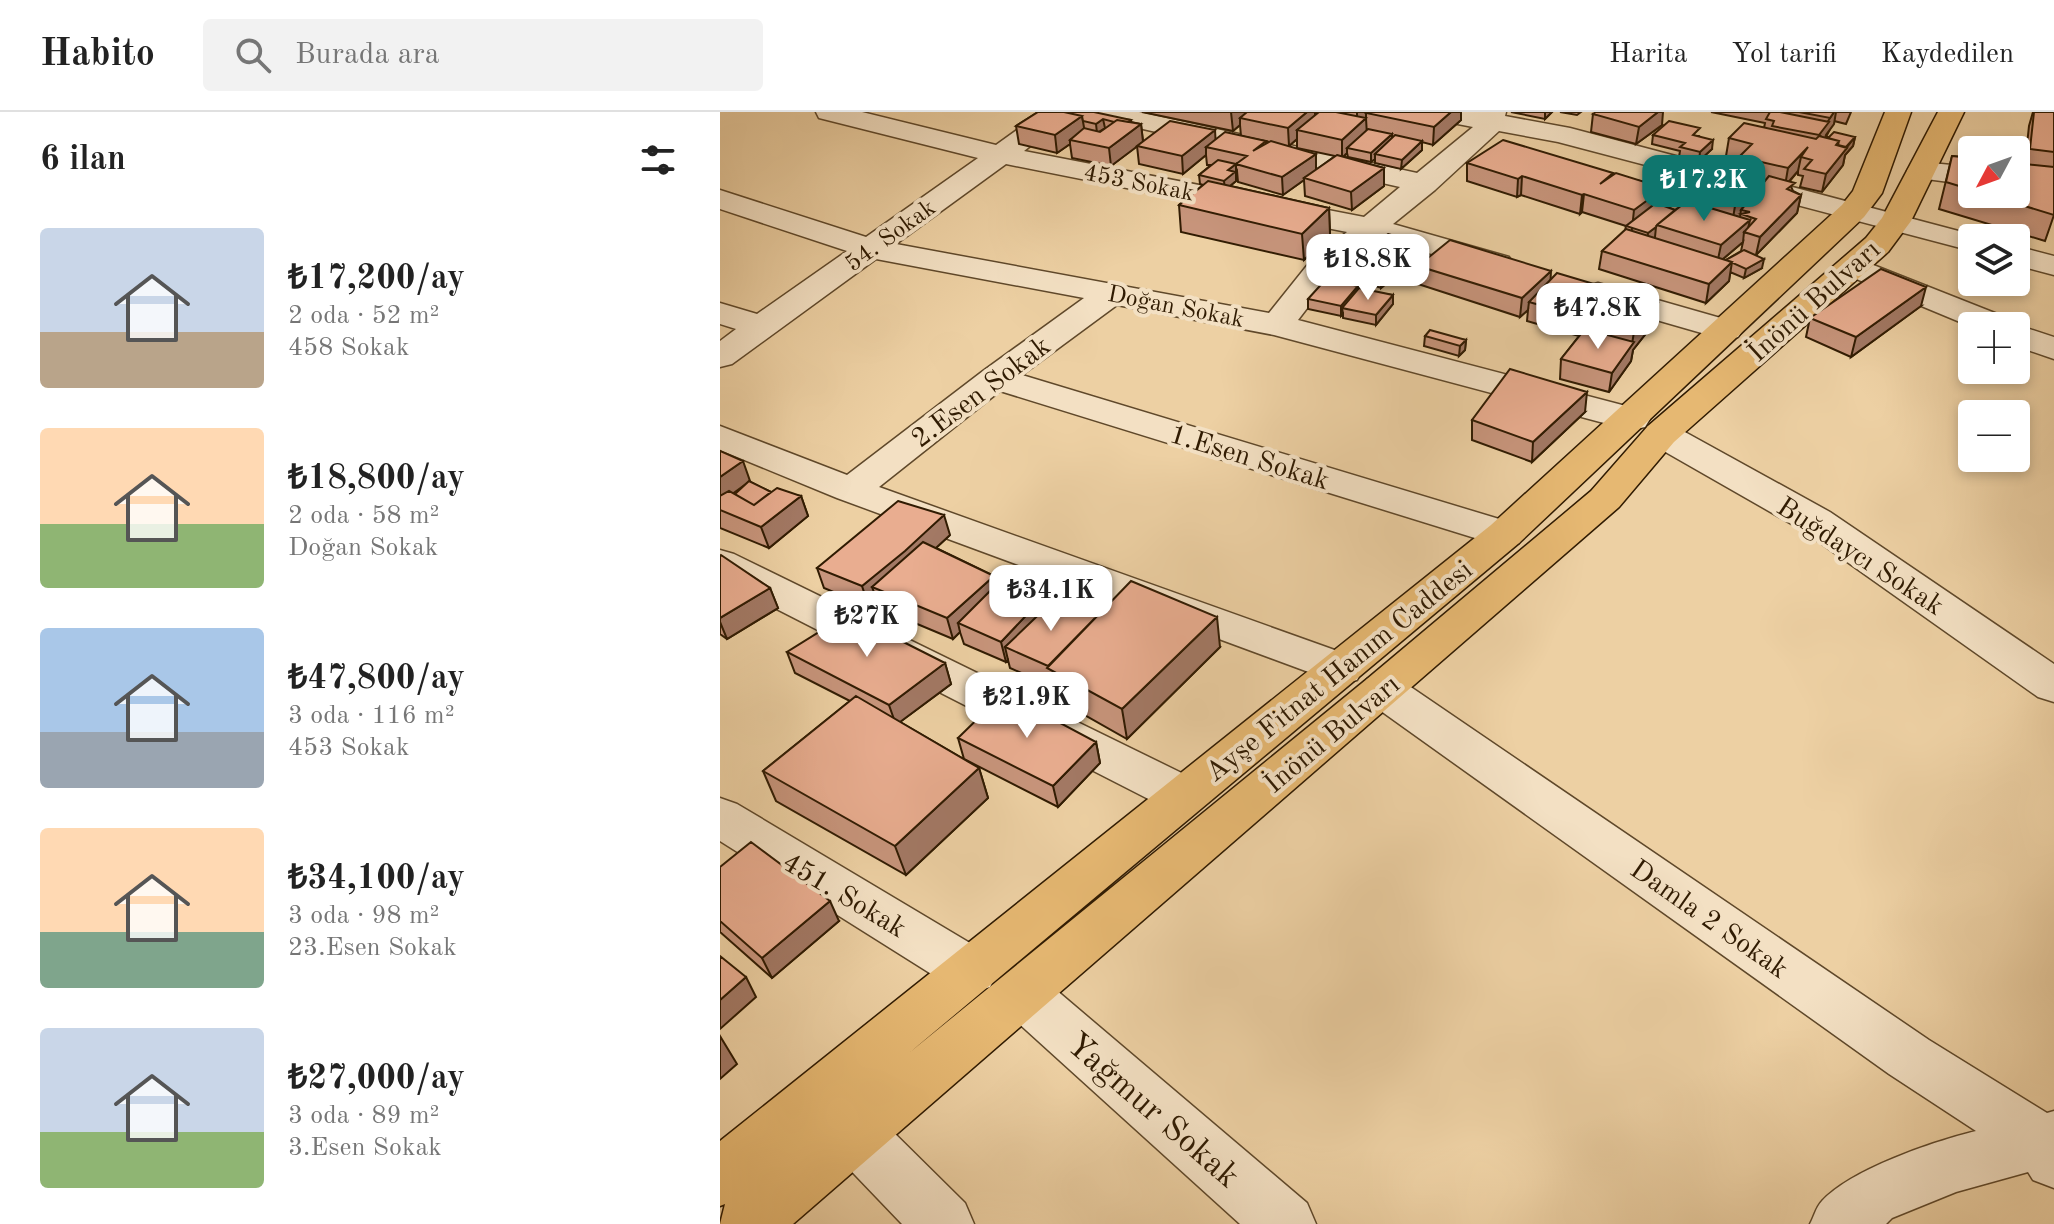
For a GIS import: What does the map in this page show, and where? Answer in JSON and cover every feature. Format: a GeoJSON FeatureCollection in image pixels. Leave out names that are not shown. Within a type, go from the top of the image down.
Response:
{"type":"FeatureCollection","features":[{"type":"Feature","properties":{"kind":"main road","name":"Ayşe Fitnat Hanım Caddesi"},"geometry":{"type":"LineString","coordinates":[[1875,216],[1867,193],[1898,112]]}},
{"type":"Feature","properties":{"kind":"main road","name":"Ayşe Fitnat Hanım Caddesi"},"geometry":{"type":"LineString","coordinates":[[720,1178],[1183,795],[1362,680],[1505,534],[1647,426],[1726,330],[1875,216],[1921,171],[1951,112]]}},
{"type":"Feature","properties":{"kind":"main road","name":"İnönü Bulvarı"},"geometry":{"type":"LineString","coordinates":[[747,1224],[1023,994],[1362,680],[1605,499],[1647,426],[1877,245],[1875,216]]}},
{"type":"Feature","properties":{"kind":"street","name":"453 Sokak"},"geometry":{"type":"LineString","coordinates":[[829,112],[1002,155],[1373,228],[1526,272]]}},
{"type":"Feature","properties":{"kind":"street","name":"54. Sokak"},"geometry":{"type":"LineString","coordinates":[[720,357],[1060,112]]}},
{"type":"Feature","properties":{"kind":"street"},"geometry":{"type":"LineString","coordinates":[[1103,112],[1425,184]]}},
{"type":"Feature","properties":{"kind":"street"},"geometry":{"type":"LineString","coordinates":[[1437,112],[1490,117],[1958,238]]}},
{"type":"Feature","properties":{"kind":"street"},"geometry":{"type":"LineString","coordinates":[[1560,134],[1582,112]]}},
{"type":"Feature","properties":{"kind":"street"},"geometry":{"type":"LineString","coordinates":[[1277,325],[1320,270],[1485,131],[1490,117]]}},
{"type":"Feature","properties":{"kind":"street"},"geometry":{"type":"LineString","coordinates":[[1921,171],[1958,175]]}},
{"type":"Feature","properties":{"kind":"street","name":"Doğan Sokak"},"geometry":{"type":"LineString","coordinates":[[720,199],[871,249],[1277,325],[1647,426]]}},
{"type":"Feature","properties":{"kind":"street"},"geometry":{"type":"LineString","coordinates":[[2030,259],[2054,266]]}},
{"type":"Feature","properties":{"kind":"street"},"geometry":{"type":"LineString","coordinates":[[1853,266],[1964,312]]}},
{"type":"Feature","properties":{"kind":"street"},"geometry":{"type":"LineString","coordinates":[[1572,285],[1726,330]]}},
{"type":"Feature","properties":{"kind":"street","name":"2.Esen Sokak"},"geometry":{"type":"LineString","coordinates":[[851,490],[995,378],[1111,294]]}},
{"type":"Feature","properties":{"kind":"street"},"geometry":{"type":"LineString","coordinates":[[720,313],[762,327]]}},
{"type":"Feature","properties":{"kind":"street"},"geometry":{"type":"LineString","coordinates":[[2030,340],[2054,349]]}},
{"type":"Feature","properties":{"kind":"street","name":"1.Esen Sokak"},"geometry":{"type":"LineString","coordinates":[[995,378],[1505,534]]}},
{"type":"Feature","properties":{"kind":"street","name":"Buğdaycı Sokak"},"geometry":{"type":"LineString","coordinates":[[1647,426],[1816,521],[2054,686]]}},
{"type":"Feature","properties":{"kind":"street","name":"Damla 2 Sokak"},"geometry":{"type":"LineString","coordinates":[[720,437],[851,490],[1362,680],[1909,1057],[2050,1146]]}},
{"type":"Feature","properties":{"kind":"street"},"geometry":{"type":"LineString","coordinates":[[720,563],[1183,795]]}},
{"type":"Feature","properties":{"kind":"street","name":"451. Sokak"},"geometry":{"type":"LineString","coordinates":[[720,817],[971,971]]}},
{"type":"Feature","properties":{"kind":"street","name":"Yağmur Sokak"},"geometry":{"type":"LineString","coordinates":[[1023,994],[1285,1224]]}},
{"type":"Feature","properties":{"kind":"street"},"geometry":{"type":"LineString","coordinates":[[855,1134],[943,1224]]}},
{"type":"Feature","properties":{"kind":"street"},"geometry":{"type":"LineString","coordinates":[[1841,1224],[1871,1198],[1952,1165],[2050,1146]]}},
{"type":"Feature","properties":{"kind":"building"},"geometry":{"type":"Polygon","coordinates":[[[1038,112],[1082,116],[1055,135],[1016,126],[1038,112]]]}},
{"type":"Feature","properties":{"kind":"building"},"geometry":{"type":"Polygon","coordinates":[[[1064,112],[1094,112],[1131,120],[1114,122],[1103,119],[1096,124],[1083,121],[1082,116],[1064,112]]]}},
{"type":"Feature","properties":{"kind":"building"},"geometry":{"type":"Polygon","coordinates":[[[1247,112],[1307,112],[1288,128],[1240,118],[1247,112]]]}},
{"type":"Feature","properties":{"kind":"building"},"geometry":{"type":"Polygon","coordinates":[[[1319,112],[1366,118],[1342,140],[1297,130],[1319,112]]]}},
{"type":"Feature","properties":{"kind":"building"},"geometry":{"type":"Polygon","coordinates":[[[1367,112],[1451,112],[1434,127],[1367,112]]]}},
{"type":"Feature","properties":{"kind":"building"},"geometry":{"type":"Polygon","coordinates":[[[1658,112],[1639,127],[1593,114],[1658,112]]]}},
{"type":"Feature","properties":{"kind":"building"},"geometry":{"type":"Polygon","coordinates":[[[1770,112],[1829,122],[1819,135],[1772,126],[1774,121],[1766,119],[1770,112]]]}},
{"type":"Feature","properties":{"kind":"building"},"geometry":{"type":"Polygon","coordinates":[[[1799,112],[1834,112],[1830,118],[1799,112]]]}},
{"type":"Feature","properties":{"kind":"building"},"geometry":{"type":"Polygon","coordinates":[[[2034,112],[2054,112],[2054,152],[2030,149],[2034,112]]]}},
{"type":"Feature","properties":{"kind":"building"},"geometry":{"type":"Polygon","coordinates":[[[1117,120],[1141,124],[1109,148],[1070,140],[1084,128],[1100,132],[1117,120]]]}},
{"type":"Feature","properties":{"kind":"building"},"geometry":{"type":"Polygon","coordinates":[[[1170,121],[1215,130],[1182,156],[1137,146],[1170,121]]]}},
{"type":"Feature","properties":{"kind":"building"},"geometry":{"type":"Polygon","coordinates":[[[1669,121],[1700,128],[1693,135],[1713,140],[1700,152],[1680,147],[1685,143],[1653,135],[1669,121]]]}},
{"type":"Feature","properties":{"kind":"building"},"geometry":{"type":"Polygon","coordinates":[[[1744,123],[1816,139],[1819,136],[1839,141],[1836,145],[1847,148],[1826,174],[1804,169],[1812,160],[1801,157],[1808,147],[1788,168],[1739,157],[1752,144],[1729,138],[1744,123]]]}},
{"type":"Feature","properties":{"kind":"building"},"geometry":{"type":"Polygon","coordinates":[[[1368,129],[1392,134],[1371,153],[1347,148],[1368,129]]]}},
{"type":"Feature","properties":{"kind":"building"},"geometry":{"type":"Polygon","coordinates":[[[1225,132],[1266,141],[1253,151],[1271,141],[1316,154],[1282,177],[1236,164],[1247,156],[1206,147],[1225,132]]]}},
{"type":"Feature","properties":{"kind":"building"},"geometry":{"type":"Polygon","coordinates":[[[1834,132],[1855,137],[1846,147],[1828,138],[1834,132]]]}},
{"type":"Feature","properties":{"kind":"building"},"geometry":{"type":"Polygon","coordinates":[[[1395,135],[1422,141],[1402,160],[1375,154],[1395,135]]]}},
{"type":"Feature","properties":{"kind":"building"},"geometry":{"type":"Polygon","coordinates":[[[1503,140],[1613,173],[1600,184],[1616,173],[1664,188],[1634,210],[1467,163],[1503,140]]]}},
{"type":"Feature","properties":{"kind":"building"},"geometry":{"type":"Polygon","coordinates":[[[1337,155],[1384,168],[1351,192],[1304,178],[1337,155]]]}},
{"type":"Feature","properties":{"kind":"building"},"geometry":{"type":"Polygon","coordinates":[[[1952,156],[1958,157],[1958,186],[1946,182],[1952,156]]]}},
{"type":"Feature","properties":{"kind":"building"},"geometry":{"type":"Polygon","coordinates":[[[1218,160],[1236,164],[1228,170],[1235,172],[1224,181],[1199,175],[1218,160]]]}},
{"type":"Feature","properties":{"kind":"building"},"geometry":{"type":"Polygon","coordinates":[[[1669,161],[1690,167],[1664,191],[1664,188],[1645,182],[1669,161]]]}},
{"type":"Feature","properties":{"kind":"building"},"geometry":{"type":"Polygon","coordinates":[[[2030,164],[2054,167],[2054,215],[2030,208],[2030,164]]]}},
{"type":"Feature","properties":{"kind":"building"},"geometry":{"type":"Polygon","coordinates":[[[1708,166],[1764,182],[1735,206],[1679,188],[1708,166]]]}},
{"type":"Feature","properties":{"kind":"building"},"geometry":{"type":"Polygon","coordinates":[[[1693,170],[1700,172],[1688,181],[1680,179],[1693,170]]]}},
{"type":"Feature","properties":{"kind":"building"},"geometry":{"type":"Polygon","coordinates":[[[1769,176],[1795,183],[1787,189],[1801,195],[1760,237],[1744,232],[1756,219],[1741,214],[1750,212],[1741,210],[1769,176]]]}},
{"type":"Feature","properties":{"kind":"building"},"geometry":{"type":"Polygon","coordinates":[[[1208,181],[1329,208],[1302,234],[1179,205],[1208,181]]]}},
{"type":"Feature","properties":{"kind":"building"},"geometry":{"type":"Polygon","coordinates":[[[1687,201],[1750,220],[1721,245],[1657,225],[1687,201]]]}},
{"type":"Feature","properties":{"kind":"building"},"geometry":{"type":"Polygon","coordinates":[[[1656,203],[1675,210],[1648,233],[1626,226],[1656,203]]]}},
{"type":"Feature","properties":{"kind":"building"},"geometry":{"type":"Polygon","coordinates":[[[1626,229],[1732,262],[1709,284],[1602,251],[1626,229]]]}},
{"type":"Feature","properties":{"kind":"building"},"geometry":{"type":"Polygon","coordinates":[[[1388,234],[1414,242],[1381,269],[1346,258],[1359,248],[1367,250],[1388,234]]]}},
{"type":"Feature","properties":{"kind":"building"},"geometry":{"type":"Polygon","coordinates":[[[1450,240],[1551,271],[1522,298],[1418,266],[1450,240]]]}},
{"type":"Feature","properties":{"kind":"building"},"geometry":{"type":"Polygon","coordinates":[[[1744,250],[1764,259],[1746,269],[1726,260],[1744,250]]]}},
{"type":"Feature","properties":{"kind":"building"},"geometry":{"type":"Polygon","coordinates":[[[1881,269],[1926,287],[1856,337],[1810,318],[1881,269]]]}},
{"type":"Feature","properties":{"kind":"building"},"geometry":{"type":"Polygon","coordinates":[[[1557,273],[1658,303],[1634,332],[1529,302],[1557,273]]]}},
{"type":"Feature","properties":{"kind":"building"},"geometry":{"type":"Polygon","coordinates":[[[1326,279],[1358,286],[1341,306],[1308,299],[1326,279]]]}},
{"type":"Feature","properties":{"kind":"building"},"geometry":{"type":"Polygon","coordinates":[[[1359,288],[1393,295],[1376,315],[1342,308],[1359,288]]]}},
{"type":"Feature","properties":{"kind":"building"},"geometry":{"type":"Polygon","coordinates":[[[1585,329],[1634,342],[1612,373],[1561,359],[1585,329]]]}},
{"type":"Feature","properties":{"kind":"building"},"geometry":{"type":"Polygon","coordinates":[[[1430,330],[1466,340],[1460,346],[1425,336],[1430,330]]]}},
{"type":"Feature","properties":{"kind":"building"},"geometry":{"type":"Polygon","coordinates":[[[1510,369],[1587,392],[1533,442],[1472,420],[1510,369]]]}},
{"type":"Feature","properties":{"kind":"building"},"geometry":{"type":"Polygon","coordinates":[[[720,451],[743,461],[720,477],[720,451]]]}},
{"type":"Feature","properties":{"kind":"building"},"geometry":{"type":"Polygon","coordinates":[[[749,481],[771,492],[754,505],[735,494],[749,481]]]}},
{"type":"Feature","properties":{"kind":"building"},"geometry":{"type":"Polygon","coordinates":[[[777,488],[801,496],[761,527],[720,510],[720,496],[729,491],[754,505],[777,488]]]}},
{"type":"Feature","properties":{"kind":"building"},"geometry":{"type":"Polygon","coordinates":[[[898,501],[944,515],[862,586],[817,568],[898,501]]]}},
{"type":"Feature","properties":{"kind":"building"},"geometry":{"type":"Polygon","coordinates":[[[923,542],[994,576],[947,618],[872,587],[923,542]]]}},
{"type":"Feature","properties":{"kind":"building"},"geometry":{"type":"Polygon","coordinates":[[[720,556],[770,588],[720,618],[720,556]]]}},
{"type":"Feature","properties":{"kind":"building"},"geometry":{"type":"Polygon","coordinates":[[[1010,571],[1052,588],[1001,642],[958,623],[1010,571]]]}},
{"type":"Feature","properties":{"kind":"building"},"geometry":{"type":"Polygon","coordinates":[[[1131,581],[1217,617],[1122,709],[1047,668],[1131,581]]]}},
{"type":"Feature","properties":{"kind":"building"},"geometry":{"type":"Polygon","coordinates":[[[1054,600],[1096,617],[1048,666],[1005,647],[1054,600]]]}},
{"type":"Feature","properties":{"kind":"building"},"geometry":{"type":"Polygon","coordinates":[[[848,614],[945,663],[889,705],[787,652],[848,614]]]}},
{"type":"Feature","properties":{"kind":"building"},"geometry":{"type":"Polygon","coordinates":[[[1004,693],[1096,742],[1053,786],[958,738],[1004,693]]]}},
{"type":"Feature","properties":{"kind":"building"},"geometry":{"type":"Polygon","coordinates":[[[856,696],[979,768],[895,846],[763,771],[856,696]]]}},
{"type":"Feature","properties":{"kind":"building"},"geometry":{"type":"Polygon","coordinates":[[[751,842],[830,901],[762,958],[720,921],[720,867],[751,842]]]}},
{"type":"Feature","properties":{"kind":"building"},"geometry":{"type":"Polygon","coordinates":[[[720,956],[746,977],[720,1000],[720,956]]]}}]}
